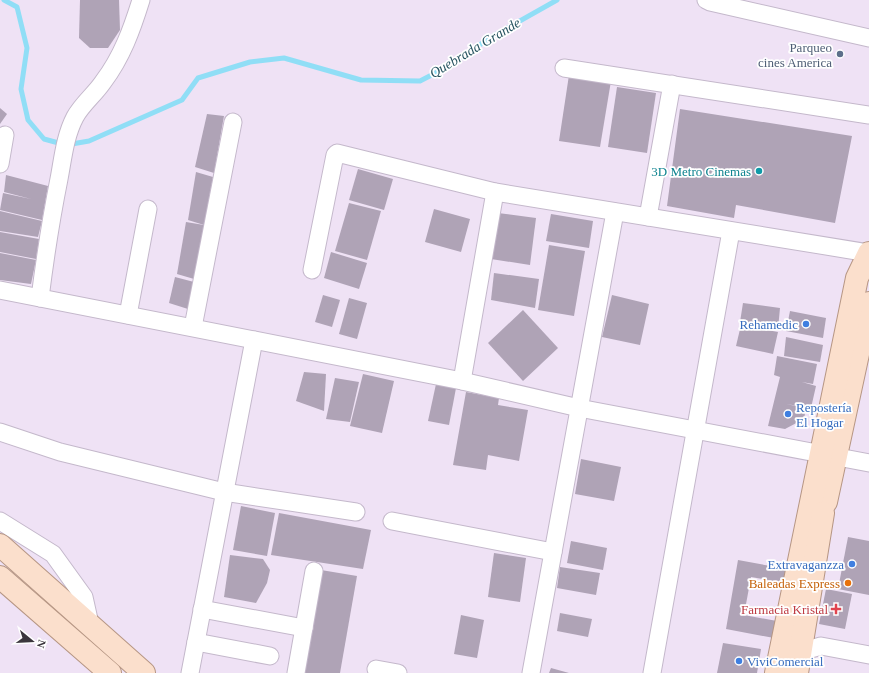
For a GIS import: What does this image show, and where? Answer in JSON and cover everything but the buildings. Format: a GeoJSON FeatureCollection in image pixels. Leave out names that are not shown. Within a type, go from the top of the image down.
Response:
{"type":"FeatureCollection","features":[{"type":"Feature","properties":{"kind":"main road"},"geometry":{"type":"LineString","coordinates":[[796,664],[806,625],[823,513],[828,455],[857,278],[869,253]]}},
{"type":"Feature","properties":{"kind":"main road"},"geometry":{"type":"LineString","coordinates":[[776,673],[828,455],[869,304]]}},
{"type":"Feature","properties":{"kind":"main road"},"geometry":{"type":"LineString","coordinates":[[796,664],[812,546],[823,513]]}},
{"type":"Feature","properties":{"kind":"main road"},"geometry":{"type":"LineString","coordinates":[[0,545],[144,673]]}},
{"type":"Feature","properties":{"kind":"main road"},"geometry":{"type":"LineString","coordinates":[[0,577],[110,673]]}},
{"type":"Feature","properties":{"kind":"street"},"geometry":{"type":"LineString","coordinates":[[40,298],[47,242],[63,152],[75,118],[86,102],[103,83],[121,54],[132,31],[141,0]]}},
{"type":"Feature","properties":{"kind":"street"},"geometry":{"type":"LineString","coordinates":[[706,0],[869,38]]}},
{"type":"Feature","properties":{"kind":"street"},"geometry":{"type":"LineString","coordinates":[[564,68],[869,115]]}},
{"type":"Feature","properties":{"kind":"street"},"geometry":{"type":"LineString","coordinates":[[648,217],[672,84]]}},
{"type":"Feature","properties":{"kind":"street"},"geometry":{"type":"LineString","coordinates":[[193,327],[233,122]]}},
{"type":"Feature","properties":{"kind":"street"},"geometry":{"type":"LineString","coordinates":[[0,164],[5,136]]}},
{"type":"Feature","properties":{"kind":"street"},"geometry":{"type":"LineString","coordinates":[[312,270],[335,155],[337,152],[495,192],[869,253]]}},
{"type":"Feature","properties":{"kind":"street"},"geometry":{"type":"LineString","coordinates":[[462,382],[495,192]]}},
{"type":"Feature","properties":{"kind":"street"},"geometry":{"type":"LineString","coordinates":[[128,315],[148,209]]}},
{"type":"Feature","properties":{"kind":"street"},"geometry":{"type":"LineString","coordinates":[[530,673],[615,212]]}},
{"type":"Feature","properties":{"kind":"street"},"geometry":{"type":"LineString","coordinates":[[652,673],[697,431],[731,231]]}},
{"type":"Feature","properties":{"kind":"street"},"geometry":{"type":"LineString","coordinates":[[0,290],[193,327],[462,382],[579,408],[869,463]]}},
{"type":"Feature","properties":{"kind":"street"},"geometry":{"type":"LineString","coordinates":[[190,673],[254,340]]}},
{"type":"Feature","properties":{"kind":"street"},"geometry":{"type":"LineString","coordinates":[[0,432],[60,452],[224,492],[356,512]]}},
{"type":"Feature","properties":{"kind":"street"},"geometry":{"type":"LineString","coordinates":[[392,520],[553,552]]}},
{"type":"Feature","properties":{"kind":"street"},"geometry":{"type":"LineString","coordinates":[[0,521],[53,554],[84,597],[90,624]]}},
{"type":"Feature","properties":{"kind":"street"},"geometry":{"type":"LineString","coordinates":[[296,673],[314,571]]}},
{"type":"Feature","properties":{"kind":"street"},"geometry":{"type":"LineString","coordinates":[[202,609],[304,628]]}},
{"type":"Feature","properties":{"kind":"street"},"geometry":{"type":"LineString","coordinates":[[806,625],[821,646],[869,656]]}},
{"type":"Feature","properties":{"kind":"street"},"geometry":{"type":"LineString","coordinates":[[196,642],[270,656]]}},
{"type":"Feature","properties":{"kind":"street"},"geometry":{"type":"LineString","coordinates":[[796,664],[821,646]]}},
{"type":"Feature","properties":{"kind":"street"},"geometry":{"type":"LineString","coordinates":[[376,669],[398,673]]}},
{"type":"Feature","properties":{"kind":"waterway","name":"Quebrada Grande"},"geometry":{"type":"LineString","coordinates":[[4,0],[17,7],[27,48],[21,89],[28,120],[44,139],[66,145],[89,141],[182,100],[198,78],[250,62],[284,58],[361,80],[420,81],[451,65],[488,39],[557,0]]}},
{"type":"Feature","properties":{"kind":"place","name":"Parqueo cines America"},"geometry":{"type":"Point","coordinates":[840,54]}},
{"type":"Feature","properties":{"kind":"place","name":"3D Metro Cinemas"},"geometry":{"type":"Point","coordinates":[759,171]}},
{"type":"Feature","properties":{"kind":"place","name":"Rehamedic"},"geometry":{"type":"Point","coordinates":[806,324]}},
{"type":"Feature","properties":{"kind":"place","name":"Repostería El Hogar"},"geometry":{"type":"Point","coordinates":[788,414]}},
{"type":"Feature","properties":{"kind":"place","name":"Extravaganzza"},"geometry":{"type":"Point","coordinates":[852,564]}},
{"type":"Feature","properties":{"kind":"place","name":"Baleadas Express"},"geometry":{"type":"Point","coordinates":[848,583]}},
{"type":"Feature","properties":{"kind":"place","name":"Farmacia Kristal"},"geometry":{"type":"Point","coordinates":[836,609]}},
{"type":"Feature","properties":{"kind":"place","name":"ViviComercial"},"geometry":{"type":"Point","coordinates":[739,661]}}]}
